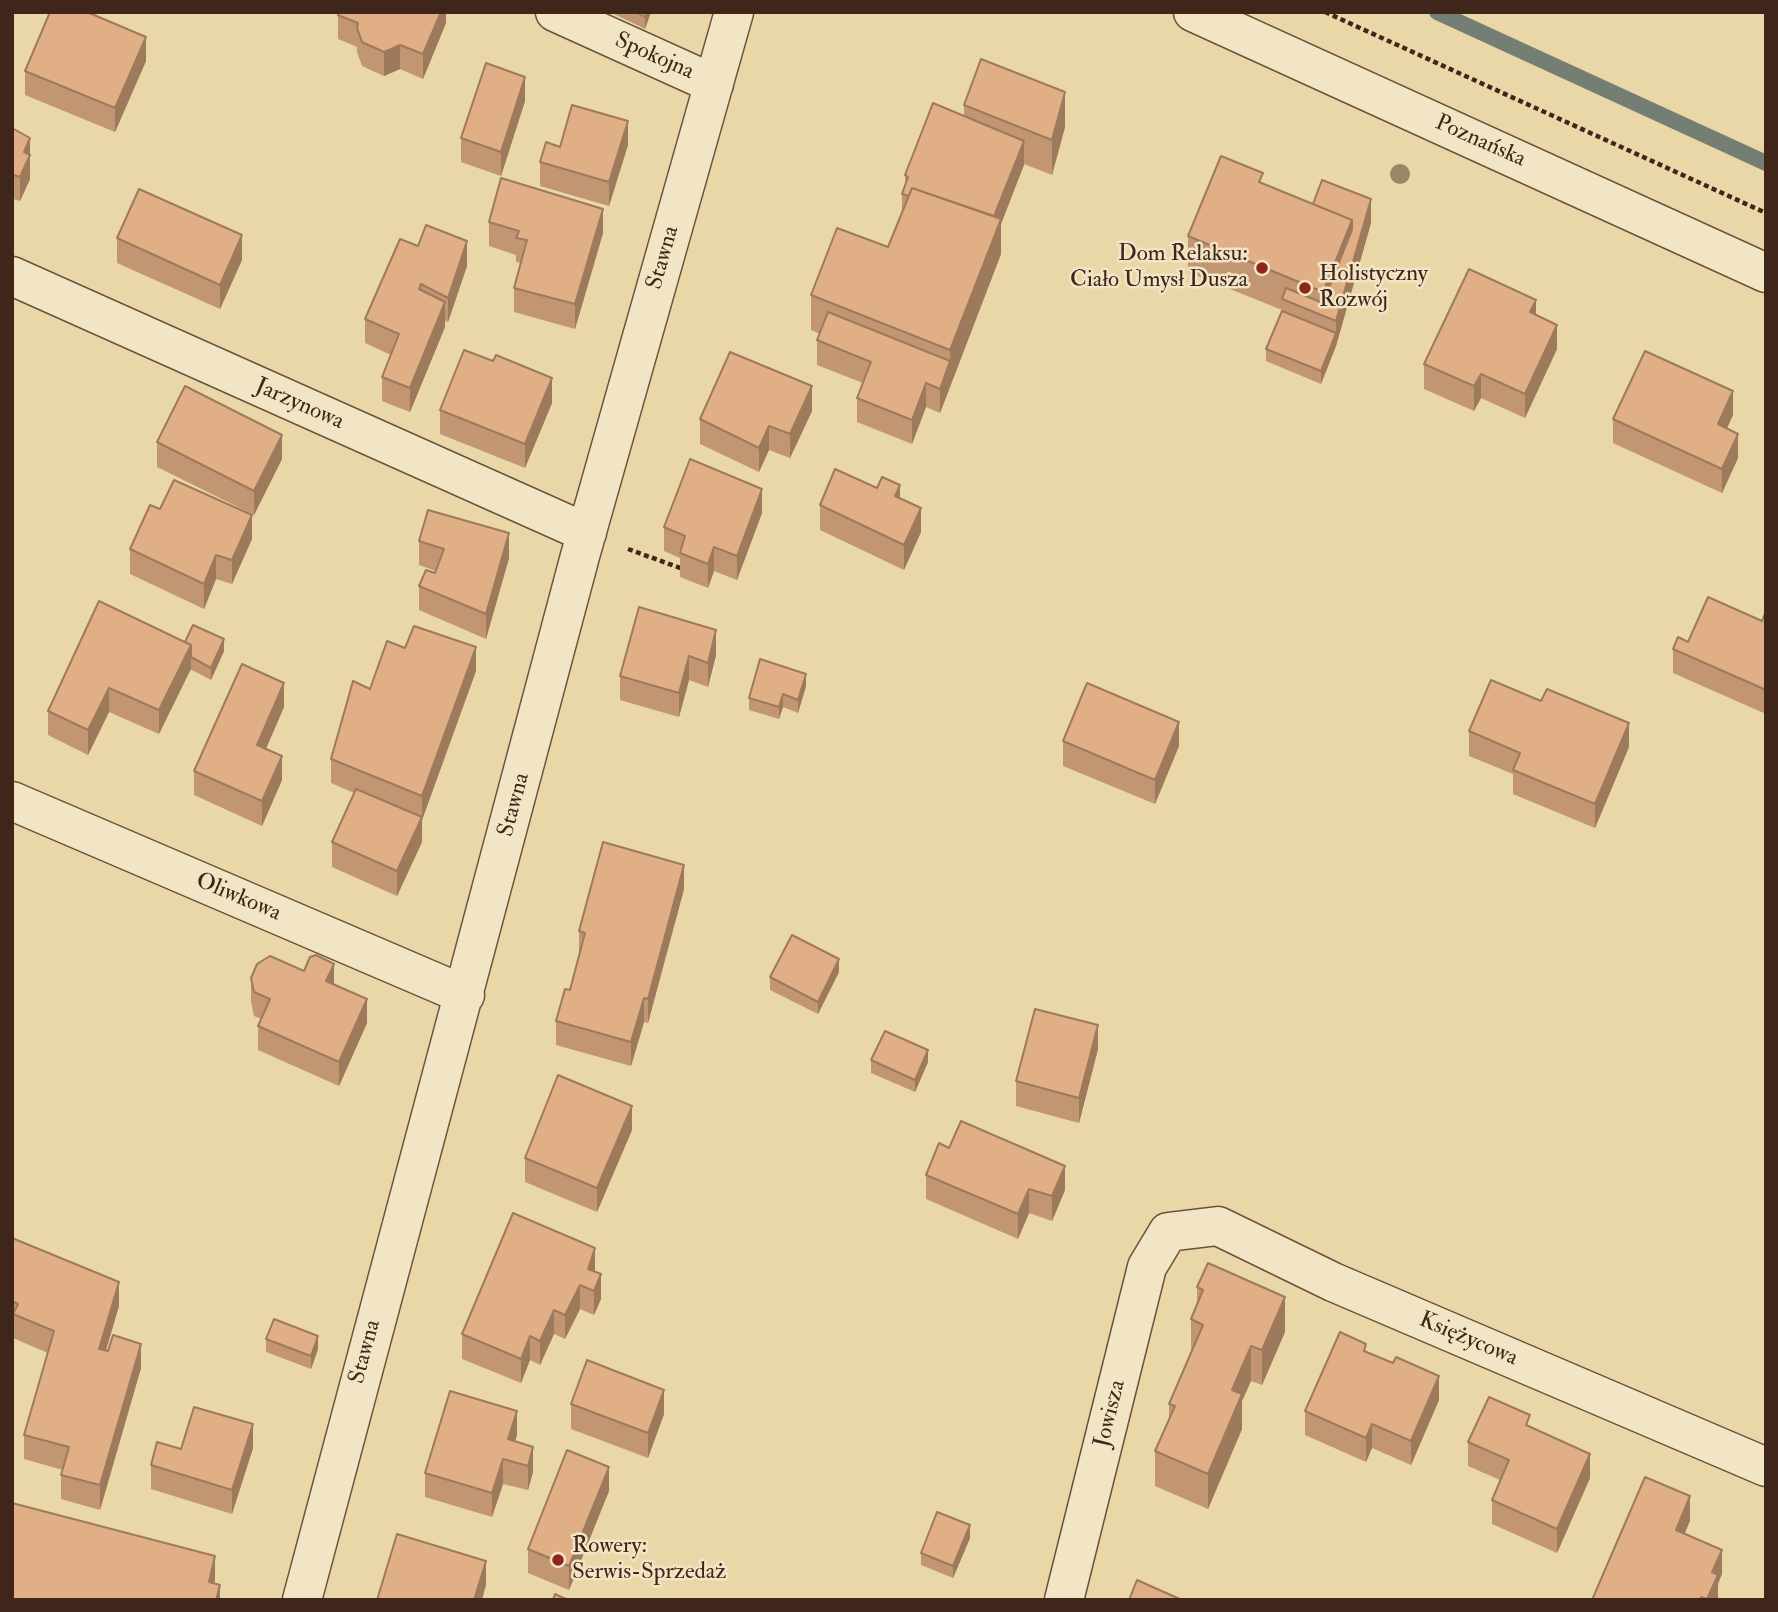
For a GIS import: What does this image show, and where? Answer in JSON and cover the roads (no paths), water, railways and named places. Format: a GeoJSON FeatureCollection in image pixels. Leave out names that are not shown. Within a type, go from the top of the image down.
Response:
{"type":"FeatureCollection","features":[{"type":"Feature","properties":{"kind":"street","name":"Spokojna"},"geometry":{"type":"LineString","coordinates":[[555,12],[714,84]]}},
{"type":"Feature","properties":{"kind":"street","name":"Stawna"},"geometry":{"type":"LineString","coordinates":[[302,1600],[464,995],[602,539],[734,12]]}},
{"type":"Feature","properties":{"kind":"street","name":"Poznańska"},"geometry":{"type":"LineString","coordinates":[[1193,12],[1766,273]]}},
{"type":"Feature","properties":{"kind":"street","name":"Jarzynowa"},"geometry":{"type":"LineString","coordinates":[[12,276],[602,539]]}},
{"type":"Feature","properties":{"kind":"street","name":"Oliwkowa"},"geometry":{"type":"LineString","coordinates":[[12,801],[464,995]]}},
{"type":"Feature","properties":{"kind":"street","name":"Księżycowa"},"geometry":{"type":"LineString","coordinates":[[1168,1232],[1218,1226],[1332,1282],[1766,1467]]}},
{"type":"Feature","properties":{"kind":"street","name":"Jowisza"},"geometry":{"type":"LineString","coordinates":[[1064,1600],[1147,1267],[1168,1232]]}},
{"type":"Feature","properties":{"kind":"waterway"},"geometry":{"type":"LineString","coordinates":[[1437,12],[1766,163]]}},
{"type":"Feature","properties":{"kind":"place","name":"Dom Relaksu: Ciało Umysł Dusza"},"geometry":{"type":"Point","coordinates":[1262,268]}},
{"type":"Feature","properties":{"kind":"place","name":"Holistyczny Rozwój"},"geometry":{"type":"Point","coordinates":[1305,288]}},
{"type":"Feature","properties":{"kind":"place","name":"Rowery: Serwis-Sprzedaż"},"geometry":{"type":"Point","coordinates":[558,1560]}}]}
